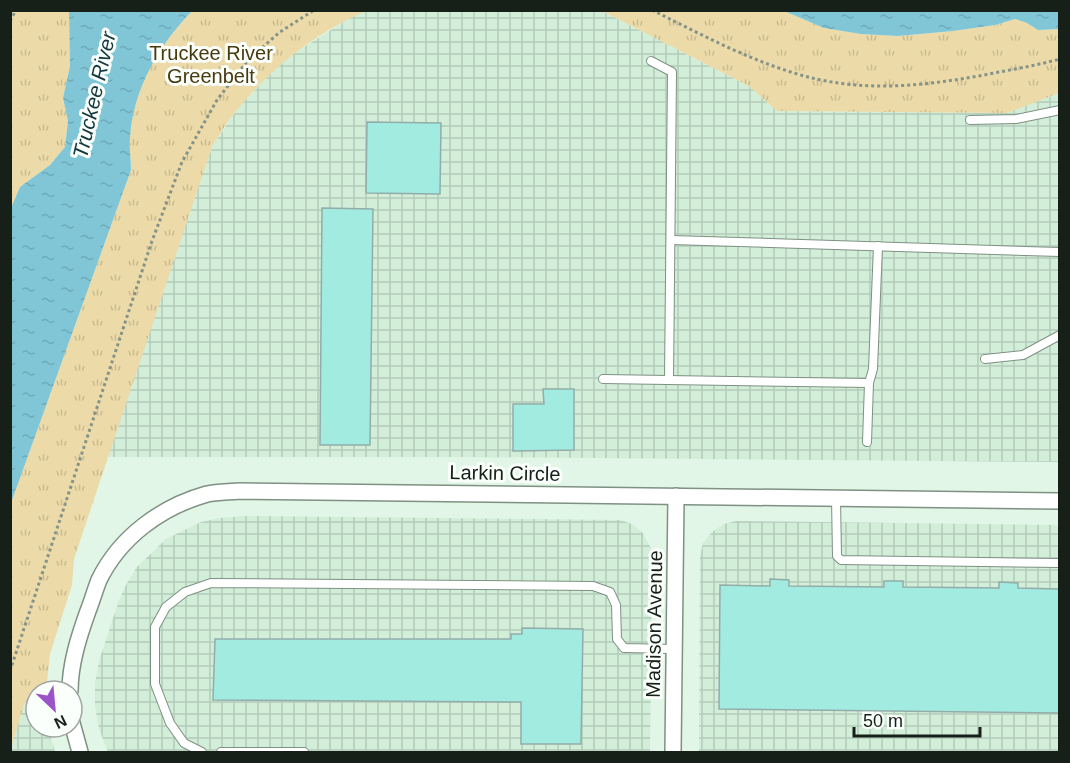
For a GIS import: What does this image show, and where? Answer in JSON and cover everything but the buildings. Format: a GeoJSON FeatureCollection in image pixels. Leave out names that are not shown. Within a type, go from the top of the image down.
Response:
{"type":"FeatureCollection","features":[{"type":"Feature","properties":{"kind":"street","name":"Larkin Circle"},"geometry":{"type":"LineString","coordinates":[[71,679],[72,665],[84,621],[99,580],[113,557],[132,534],[156,516],[201,496],[239,491],[1059,501]]}},
{"type":"Feature","properties":{"kind":"street","name":"Madison Avenue"},"geometry":{"type":"LineString","coordinates":[[673,753],[676,496]]}},
{"type":"Feature","properties":{"kind":"lane"},"geometry":{"type":"LineString","coordinates":[[651,61],[672,72],[669,380]]}},
{"type":"Feature","properties":{"kind":"lane"},"geometry":{"type":"LineString","coordinates":[[970,120],[1016,119],[1059,111]]}},
{"type":"Feature","properties":{"kind":"lane"},"geometry":{"type":"LineString","coordinates":[[671,240],[1059,252]]}},
{"type":"Feature","properties":{"kind":"lane"},"geometry":{"type":"LineString","coordinates":[[867,442],[869,383],[873,369],[878,246]]}},
{"type":"Feature","properties":{"kind":"lane"},"geometry":{"type":"LineString","coordinates":[[985,359],[1023,356],[1059,335]]}},
{"type":"Feature","properties":{"kind":"lane"},"geometry":{"type":"LineString","coordinates":[[603,379],[869,383]]}},
{"type":"Feature","properties":{"kind":"lane"},"geometry":{"type":"LineString","coordinates":[[836,498],[837,556],[841,560],[1059,563]]}},
{"type":"Feature","properties":{"kind":"lane"},"geometry":{"type":"LineString","coordinates":[[202,753],[184,743],[170,723],[155,684],[155,627],[166,607],[185,592],[211,583],[593,586],[610,592],[616,605],[617,639],[624,648],[674,649]]}},
{"type":"Feature","properties":{"kind":"lane"},"geometry":{"type":"LineString","coordinates":[[221,753],[304,753]]}},
{"type":"Feature","properties":{"kind":"path"},"geometry":{"type":"LineString","coordinates":[[10,21],[16,10]]}},
{"type":"Feature","properties":{"kind":"path"},"geometry":{"type":"LineString","coordinates":[[10,671],[152,241],[182,162],[217,100],[249,59],[280,32],[314,10]]}},
{"type":"Feature","properties":{"kind":"path"},"geometry":{"type":"LineString","coordinates":[[652,10],[758,61],[795,74],[853,86],[935,84],[1059,59]]}},
{"type":"Feature","properties":{"kind":"shaded area"},"geometry":{"type":"Polygon","coordinates":[[[366,11],[602,11],[749,86],[777,111],[1007,113],[1059,93],[1059,462],[465,457],[107,457],[212,147],[237,109],[268,76],[293,54],[351,17],[366,11]]]}},
{"type":"Feature","properties":{"kind":"shaded area"},"geometry":{"type":"Polygon","coordinates":[[[244,516],[620,520],[632,524],[642,532],[652,550],[650,752],[108,752],[99,729],[95,706],[95,683],[99,661],[127,583],[137,567],[166,539],[201,522],[244,516]]]}},
{"type":"Feature","properties":{"kind":"shaded area"},"geometry":{"type":"Polygon","coordinates":[[[736,521],[1059,525],[1059,752],[699,752],[700,556],[703,543],[712,532],[724,524],[736,521]]]}},
{"type":"Feature","properties":{"kind":"shaded area"},"geometry":{"type":"Polygon","coordinates":[[[24,705],[24,739],[51,739],[55,752],[11,752],[24,705]]]}},
{"type":"Feature","properties":{"kind":"green space"},"geometry":{"type":"Polygon","coordinates":[[[11,11],[69,11],[70,66],[63,98],[68,121],[65,147],[50,165],[20,187],[11,208],[11,11]]]}},
{"type":"Feature","properties":{"kind":"green space","name":"Truckee River Greenbelt"},"geometry":{"type":"Polygon","coordinates":[[[192,11],[366,11],[313,40],[265,79],[234,113],[212,147],[74,559],[72,585],[50,654],[47,679],[24,679],[24,705],[11,748],[11,503],[131,170],[130,142],[136,102],[159,53],[192,11]]]}},
{"type":"Feature","properties":{"kind":"green space"},"geometry":{"type":"Polygon","coordinates":[[[602,11],[784,11],[824,28],[861,34],[898,36],[995,25],[1015,19],[1038,30],[1059,29],[1059,93],[1007,113],[777,111],[749,86],[602,11]]]}},
{"type":"Feature","properties":{"kind":"water","name":"Truckee River"},"geometry":{"type":"Polygon","coordinates":[[[69,11],[192,11],[169,38],[142,85],[132,120],[131,170],[11,503],[11,208],[20,187],[50,165],[65,147],[68,121],[63,98],[70,66],[69,11]]]}},
{"type":"Feature","properties":{"kind":"water"},"geometry":{"type":"Polygon","coordinates":[[[784,11],[1059,11],[1059,29],[1038,30],[1015,19],[995,25],[953,31],[898,36],[861,34],[824,28],[784,11]]]}}]}
